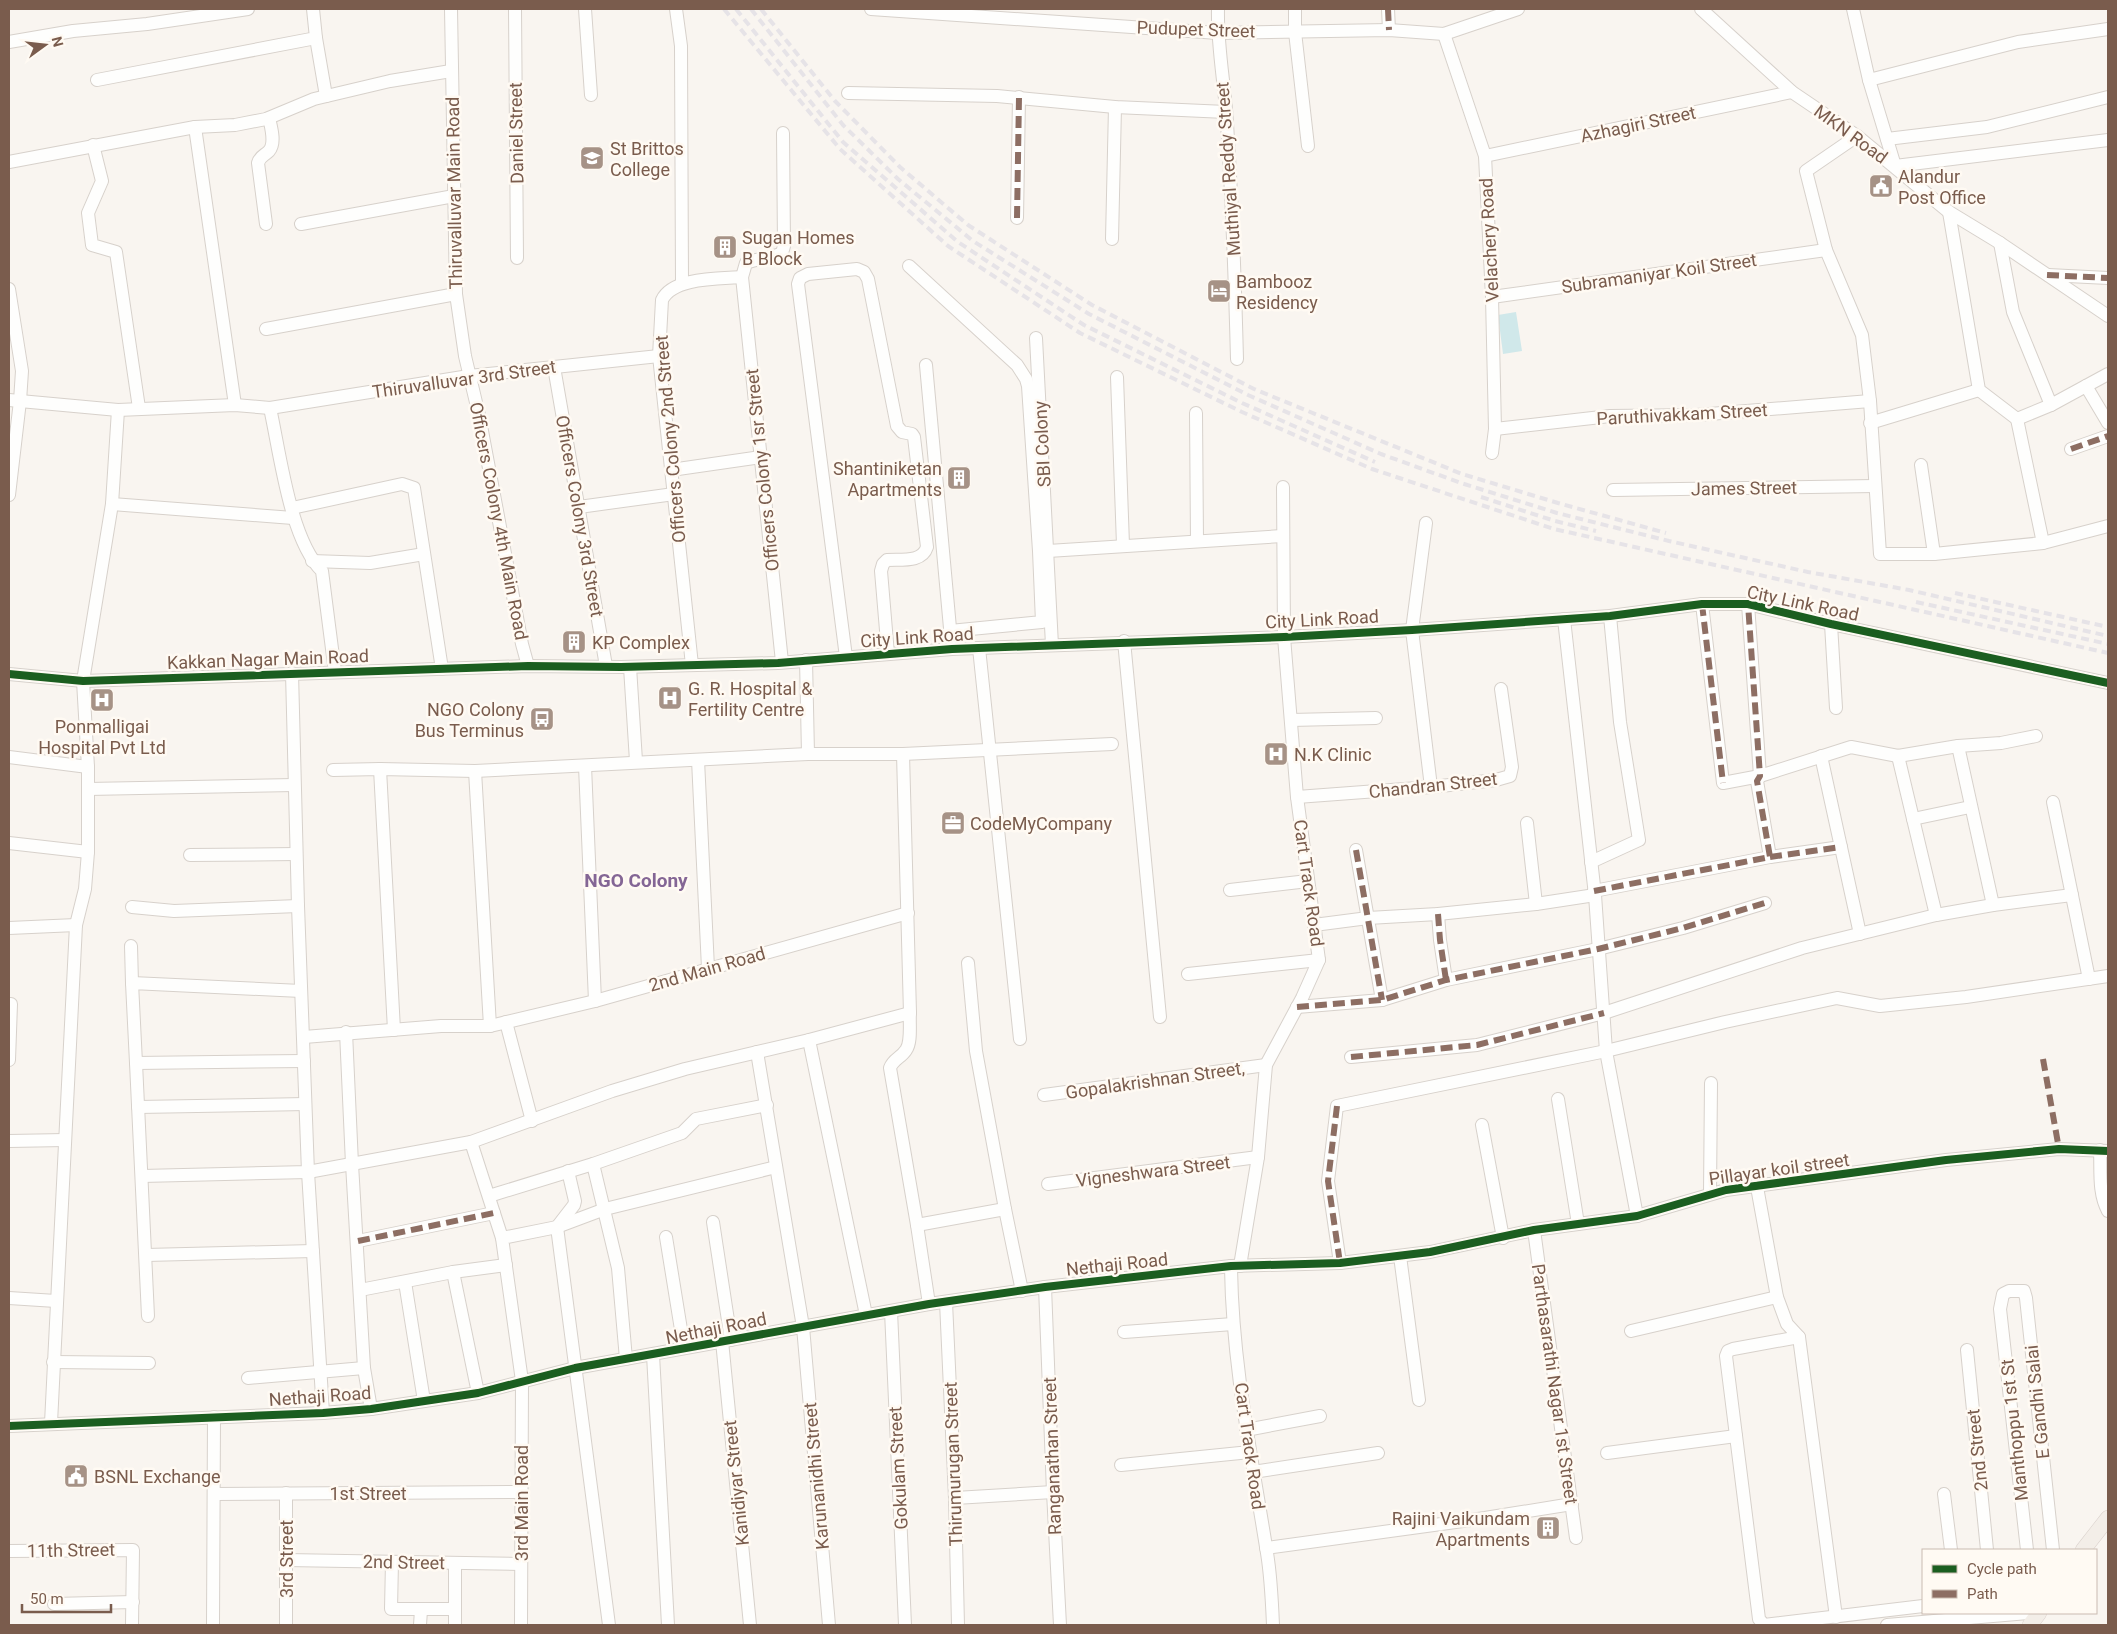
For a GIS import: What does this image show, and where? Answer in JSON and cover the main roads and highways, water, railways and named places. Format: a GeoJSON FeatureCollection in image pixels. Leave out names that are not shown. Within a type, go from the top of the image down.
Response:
{"type":"FeatureCollection","features":[{"type":"Feature","properties":{"kind":"main road"},"geometry":{"type":"LineString","coordinates":[[2084,1549],[2108,1518]]}},
{"type":"Feature","properties":{"kind":"main road"},"geometry":{"type":"LineString","coordinates":[[2030,1625],[2038,1614]]}},
{"type":"Feature","properties":{"kind":"water"},"geometry":{"type":"Polygon","coordinates":[[[1516,312],[1522,351],[1503,354],[1498,315],[1516,312]]]}},
{"type":"Feature","properties":{"kind":"railway"},"geometry":{"type":"LineString","coordinates":[[724,9],[840,149],[948,246],[1080,333],[1242,412],[1372,469],[1554,529],[2108,653]]}},
{"type":"Feature","properties":{"kind":"railway"},"geometry":{"type":"LineString","coordinates":[[736,9],[843,142],[958,242],[1084,325],[1242,403],[1375,462]]}},
{"type":"Feature","properties":{"kind":"railway"},"geometry":{"type":"LineString","coordinates":[[751,9],[843,125],[898,179],[973,241],[1089,314],[1248,395],[1381,454],[1461,483],[1557,513],[1669,541],[1808,572],[1909,590],[2108,636]]}},
{"type":"Feature","properties":{"kind":"railway"},"geometry":{"type":"LineString","coordinates":[[761,9],[835,101],[900,167],[968,225],[1092,305],[1254,389],[1462,474],[1666,533]]}},
{"type":"Feature","properties":{"kind":"railway"},"geometry":{"type":"LineString","coordinates":[[1481,497],[1555,521],[1596,531]]}},
{"type":"Feature","properties":{"kind":"railway"},"geometry":{"type":"LineString","coordinates":[[1955,593],[2108,627]]}},
{"type":"Feature","properties":{"kind":"railway"},"geometry":{"type":"LineString","coordinates":[[1916,602],[2108,644]]}},
{"type":"Feature","properties":{"kind":"place","name":"St Brittos College"},"geometry":{"type":"Point","coordinates":[592,158]}},
{"type":"Feature","properties":{"kind":"place","name":"Alandur Post Office"},"geometry":{"type":"Point","coordinates":[1881,186]}},
{"type":"Feature","properties":{"kind":"place","name":"Sugan Homes B Block"},"geometry":{"type":"Point","coordinates":[725,247]}},
{"type":"Feature","properties":{"kind":"place","name":"Bambooz Residency"},"geometry":{"type":"Point","coordinates":[1219,291]}},
{"type":"Feature","properties":{"kind":"place","name":"Shantiniketan Apartments"},"geometry":{"type":"Point","coordinates":[959,478]}},
{"type":"Feature","properties":{"kind":"place","name":"KP Complex"},"geometry":{"type":"Point","coordinates":[574,642]}},
{"type":"Feature","properties":{"kind":"place","name":"G. R. Hospital & Fertility Centre"},"geometry":{"type":"Point","coordinates":[670,698]}},
{"type":"Feature","properties":{"kind":"place","name":"Ponmalligai Hospital Pvt Ltd"},"geometry":{"type":"Point","coordinates":[102,700]}},
{"type":"Feature","properties":{"kind":"place","name":"NGO Colony Bus Terminus"},"geometry":{"type":"Point","coordinates":[542,719]}},
{"type":"Feature","properties":{"kind":"place","name":"N.K Clinic"},"geometry":{"type":"Point","coordinates":[1276,754]}},
{"type":"Feature","properties":{"kind":"place","name":"CodeMyCompany"},"geometry":{"type":"Point","coordinates":[953,823]}},
{"type":"Feature","properties":{"kind":"place","name":"BSNL Exchange"},"geometry":{"type":"Point","coordinates":[76,1476]}},
{"type":"Feature","properties":{"kind":"place","name":"Rajini Vaikundam Apartments"},"geometry":{"type":"Point","coordinates":[1548,1528]}},
{"type":"Feature","properties":{"kind":"district","name":"NGO Colony"},"geometry":{"type":"Point","coordinates":[636,880]}}]}
